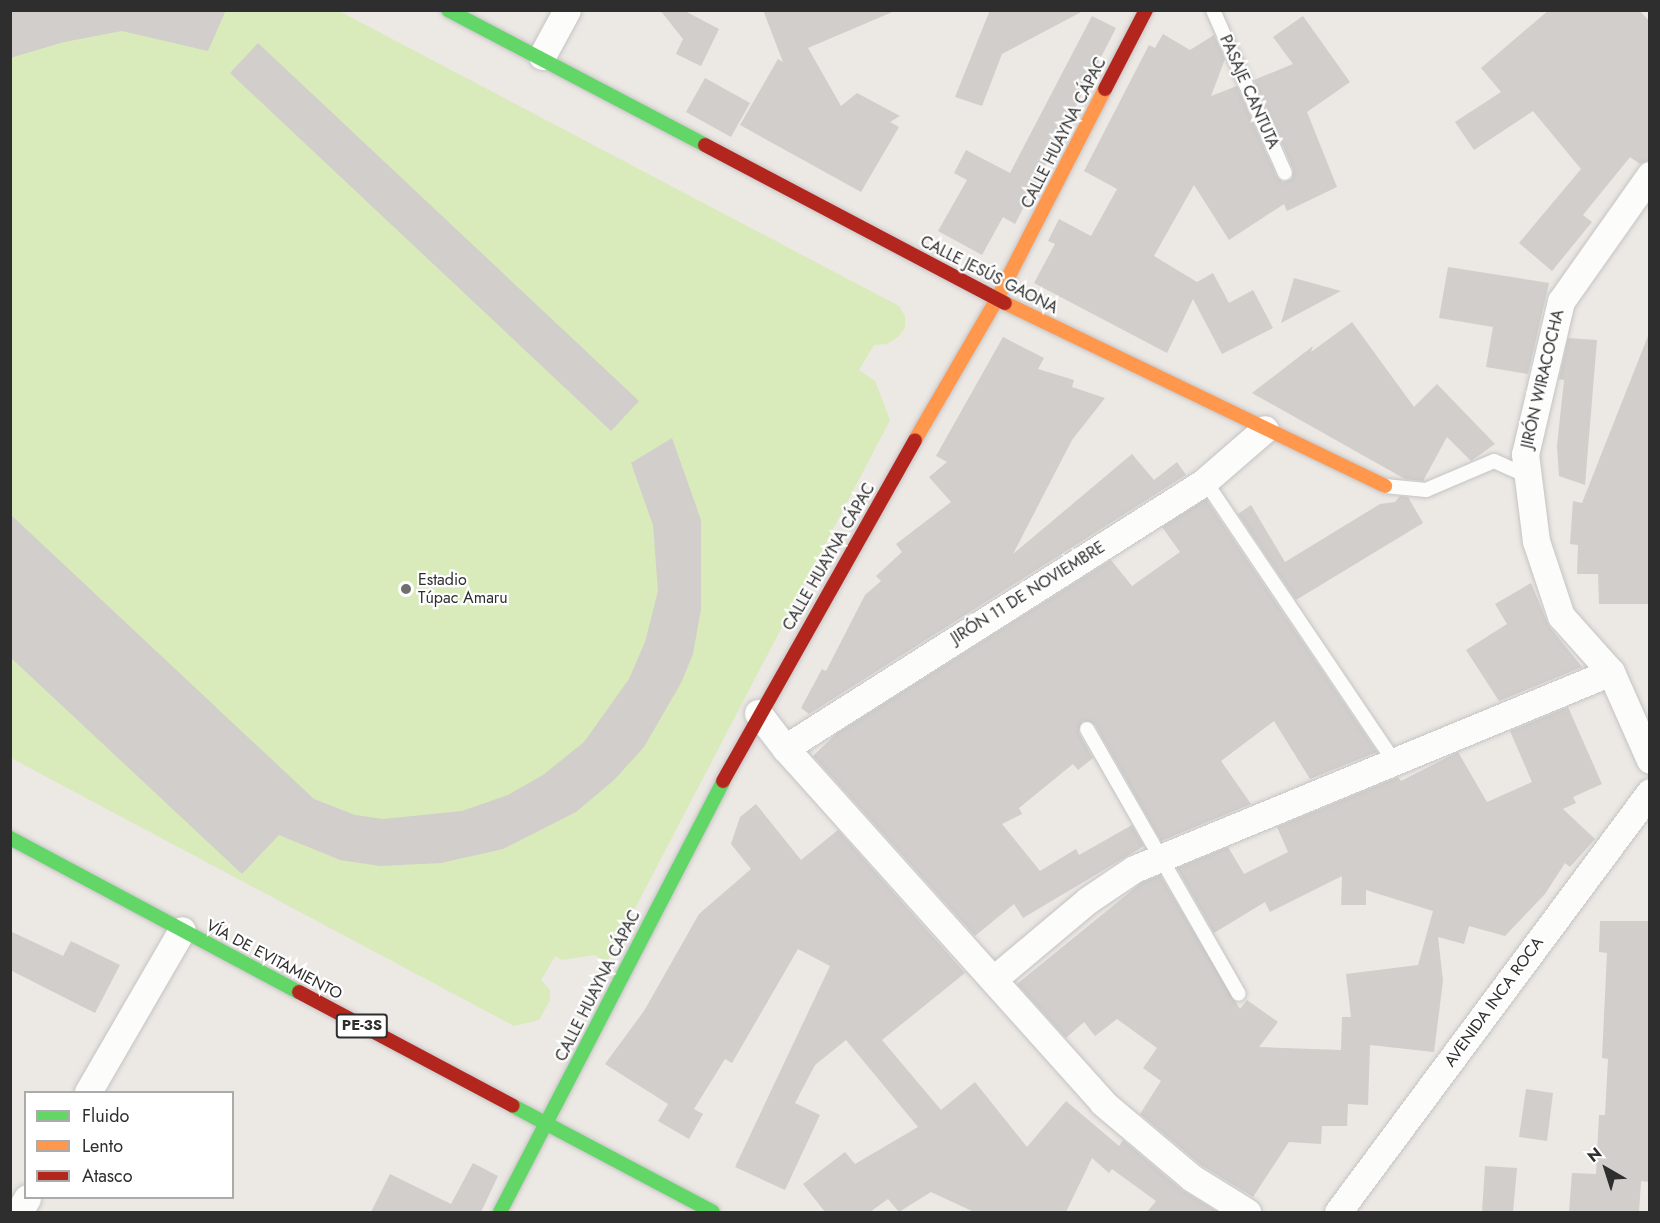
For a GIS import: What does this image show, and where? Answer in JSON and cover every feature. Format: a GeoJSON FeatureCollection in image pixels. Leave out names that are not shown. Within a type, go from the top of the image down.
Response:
{"type":"FeatureCollection","features":[{"type":"Feature","properties":{"kind":"main road","name":"CALLE JESÚS GAONA"},"geometry":{"type":"LineString","coordinates":[[448,10],[542,56],[997,299],[1385,486]]}},
{"type":"Feature","properties":{"kind":"main road","name":"CALLE HUAYNA CÁPAC"},"geometry":{"type":"LineString","coordinates":[[500,1212],[758,712],[997,299],[1146,10]]}},
{"type":"Feature","properties":{"kind":"main road","name":"VÍA DE EVITAMIENTO"},"geometry":{"type":"LineString","coordinates":[[10,838],[714,1212]]}},
{"type":"Feature","properties":{"kind":"street"},"geometry":{"type":"LineString","coordinates":[[542,56],[567,10]]}},
{"type":"Feature","properties":{"kind":"street","name":"JIRÓN WIRACOCHA"},"geometry":{"type":"LineString","coordinates":[[1650,175],[1561,301],[1525,454],[1536,541],[1561,616],[1611,672],[1650,760]]}},
{"type":"Feature","properties":{"kind":"street","name":"JIRÓN 11 DE NOVIEMBRE"},"geometry":{"type":"LineString","coordinates":[[785,748],[1205,481],[1264,429]]}},
{"type":"Feature","properties":{"kind":"street"},"geometry":{"type":"LineString","coordinates":[[995,978],[1088,900],[1134,869],[1611,672]]}},
{"type":"Feature","properties":{"kind":"street"},"geometry":{"type":"LineString","coordinates":[[758,712],[785,748],[995,978],[1103,1103],[1192,1178],[1248,1212]]}},
{"type":"Feature","properties":{"kind":"street","name":"AVENIDA INCA ROCA"},"geometry":{"type":"LineString","coordinates":[[1338,1212],[1650,792]]}},
{"type":"Feature","properties":{"kind":"street"},"geometry":{"type":"LineString","coordinates":[[89,1091],[183,930]]}},
{"type":"Feature","properties":{"kind":"lane","name":"PASAJE CANTUTA"},"geometry":{"type":"LineString","coordinates":[[1213,10],[1285,173]]}},
{"type":"Feature","properties":{"kind":"lane","name":"CALLE JESÚS GAONA"},"geometry":{"type":"LineString","coordinates":[[1385,486],[1426,490],[1494,460],[1528,476]]}},
{"type":"Feature","properties":{"kind":"lane"},"geometry":{"type":"LineString","coordinates":[[1205,481],[1395,763]]}},
{"type":"Feature","properties":{"kind":"lane"},"geometry":{"type":"LineString","coordinates":[[1087,729],[1239,994]]}},
{"type":"Feature","properties":{"kind":"green space","name":"Estadio Túpac Amaru"},"geometry":{"type":"Polygon","coordinates":[[[11,11],[339,11],[899,306],[905,316],[905,328],[898,337],[887,344],[874,345],[859,370],[875,381],[890,420],[607,962],[594,955],[562,960],[555,956],[541,980],[550,990],[550,1000],[539,1020],[514,1026],[11,758],[11,11]]]}},
{"type":"Feature","properties":{"kind":"building"},"geometry":{"type":"Polygon","coordinates":[[[10,10],[226,10],[208,51],[122,31],[64,42],[10,58],[10,10]]]}},
{"type":"Feature","properties":{"kind":"building"},"geometry":{"type":"Polygon","coordinates":[[[660,10],[683,10],[719,29],[701,66],[676,54],[683,39],[660,10]]]}},
{"type":"Feature","properties":{"kind":"building"},"geometry":{"type":"Polygon","coordinates":[[[763,10],[897,10],[808,48],[841,106],[857,93],[900,116],[890,122],[899,127],[861,192],[740,125],[778,59],[783,62],[763,10]]]}},
{"type":"Feature","properties":{"kind":"building"},"geometry":{"type":"Polygon","coordinates":[[[990,10],[1085,10],[1002,54],[982,106],[955,97],[990,10]]]}},
{"type":"Feature","properties":{"kind":"building"},"geometry":{"type":"Polygon","coordinates":[[[1549,10],[1639,10],[1650,22],[1650,160],[1640,164],[1630,157],[1583,215],[1592,222],[1552,271],[1519,243],[1581,169],[1533,111],[1474,150],[1455,122],[1501,92],[1481,68],[1549,10]]]}},
{"type":"Feature","properties":{"kind":"building"},"geometry":{"type":"Polygon","coordinates":[[[1092,16],[1116,28],[1015,224],[1003,217],[982,255],[938,231],[967,180],[954,173],[966,150],[1010,173],[1092,16]]]}},
{"type":"Feature","properties":{"kind":"building"},"geometry":{"type":"Polygon","coordinates":[[[1303,16],[1350,82],[1307,112],[1337,187],[1287,211],[1284,204],[1229,240],[1194,185],[1154,256],[1197,282],[1213,273],[1229,303],[1253,290],[1273,328],[1222,354],[1193,299],[1167,353],[1034,283],[1055,244],[1048,241],[1059,219],[1091,236],[1117,189],[1084,171],[1149,45],[1155,48],[1163,34],[1190,50],[1214,35],[1225,59],[1211,96],[1237,86],[1277,177],[1283,182],[1292,179],[1293,169],[1254,80],[1293,64],[1273,37],[1303,16]]]}},
{"type":"Feature","properties":{"kind":"building"},"geometry":{"type":"Polygon","coordinates":[[[258,43],[639,401],[611,431],[230,73],[258,43]]]}},
{"type":"Feature","properties":{"kind":"building"},"geometry":{"type":"Polygon","coordinates":[[[705,78],[750,103],[731,137],[686,112],[705,78]]]}},
{"type":"Feature","properties":{"kind":"building"},"geometry":{"type":"Polygon","coordinates":[[[1448,267],[1549,283],[1528,374],[1486,367],[1493,327],[1439,318],[1448,267]]]}},
{"type":"Feature","properties":{"kind":"building"},"geometry":{"type":"Polygon","coordinates":[[[1294,278],[1341,291],[1281,323],[1294,278]]]}},
{"type":"Feature","properties":{"kind":"building"},"geometry":{"type":"Polygon","coordinates":[[[1352,322],[1414,407],[1437,384],[1495,444],[1471,461],[1447,437],[1423,481],[1405,479],[1252,393],[1313,346],[1311,352],[1352,322]]]}},
{"type":"Feature","properties":{"kind":"building"},"geometry":{"type":"Polygon","coordinates":[[[1648,336],[1650,604],[1599,604],[1598,574],[1577,574],[1578,545],[1570,544],[1573,501],[1582,503],[1648,336]]]}},
{"type":"Feature","properties":{"kind":"building"},"geometry":{"type":"Polygon","coordinates":[[[1003,337],[1044,358],[1038,369],[1074,380],[1072,387],[1105,398],[1072,440],[1013,554],[1132,454],[1154,480],[1177,462],[1186,475],[809,714],[801,708],[822,669],[826,671],[865,595],[881,581],[876,576],[902,552],[896,544],[951,502],[929,477],[947,462],[936,456],[1003,337]]]}},
{"type":"Feature","properties":{"kind":"building"},"geometry":{"type":"Polygon","coordinates":[[[1568,338],[1597,340],[1585,485],[1559,476],[1557,446],[1564,380],[1559,379],[1568,338]]]}},
{"type":"Feature","properties":{"kind":"building"},"geometry":{"type":"Polygon","coordinates":[[[672,438],[701,520],[701,609],[693,654],[681,683],[644,747],[614,780],[576,812],[503,849],[441,863],[380,866],[340,860],[279,835],[242,874],[10,657],[10,514],[314,799],[355,815],[383,819],[462,811],[508,795],[543,775],[584,742],[629,679],[645,642],[658,591],[653,525],[631,463],[672,438]]]}},
{"type":"Feature","properties":{"kind":"building"},"geometry":{"type":"Polygon","coordinates":[[[1400,496],[1408,497],[1423,523],[1296,600],[1238,514],[1251,505],[1285,562],[1380,504],[1395,502],[1400,496]]]}},
{"type":"Feature","properties":{"kind":"building"},"geometry":{"type":"Polygon","coordinates":[[[1206,499],[1377,752],[1310,779],[1274,721],[1221,761],[1251,804],[1161,841],[1095,725],[1083,721],[1079,733],[1093,758],[1078,770],[1073,764],[1019,808],[1022,814],[1002,824],[1040,871],[1076,849],[1079,855],[1132,825],[1144,846],[1023,918],[1014,904],[975,936],[813,756],[836,734],[1111,560],[1132,586],[1180,552],[1162,527],[1206,499]]]}},
{"type":"Feature","properties":{"kind":"building"},"geometry":{"type":"Polygon","coordinates":[[[1531,583],[1549,626],[1582,667],[1499,701],[1466,650],[1507,624],[1495,604],[1531,583]]]}},
{"type":"Feature","properties":{"kind":"building"},"geometry":{"type":"Polygon","coordinates":[[[1568,707],[1602,784],[1573,797],[1576,803],[1563,809],[1595,839],[1570,867],[1565,863],[1545,894],[1505,936],[1469,926],[1464,944],[1438,937],[1443,981],[1434,1052],[1370,1045],[1368,1105],[1348,1104],[1347,1126],[1322,1126],[1321,1144],[1289,1142],[1253,1197],[1201,1165],[1140,1114],[1161,1081],[1143,1068],[1157,1048],[1117,1019],[1095,1036],[1084,1022],[1066,1038],[1017,984],[1141,883],[1160,875],[1240,1009],[1247,1000],[1278,1022],[1259,1047],[1341,1050],[1342,1017],[1351,1017],[1346,974],[1418,965],[1433,911],[1366,890],[1366,905],[1341,905],[1342,876],[1270,912],[1265,902],[1214,933],[1177,868],[1228,847],[1244,874],[1288,852],[1277,827],[1398,777],[1401,781],[1458,752],[1487,802],[1532,782],[1510,731],[1568,707]]]}},
{"type":"Feature","properties":{"kind":"building"},"geometry":{"type":"Polygon","coordinates":[[[756,804],[801,860],[838,830],[965,973],[882,1040],[941,1110],[975,1082],[1027,1147],[1066,1101],[1119,1146],[1123,1140],[1182,1190],[1218,1212],[1147,1212],[1156,1201],[1112,1169],[1109,1173],[1092,1158],[1066,1212],[974,1212],[931,1192],[899,1212],[888,1199],[870,1212],[825,1212],[803,1184],[845,1152],[855,1164],[918,1127],[846,1040],[815,1065],[795,1103],[820,1115],[785,1190],[735,1167],[830,966],[798,949],[732,1063],[725,1059],[694,1109],[703,1114],[689,1139],[658,1121],[668,1104],[605,1064],[644,1011],[699,914],[751,869],[731,844],[740,817],[756,804]]]}},
{"type":"Feature","properties":{"kind":"building"},"geometry":{"type":"Polygon","coordinates":[[[1600,921],[1650,921],[1650,1161],[1649,1182],[1641,1181],[1639,1212],[1569,1212],[1572,1173],[1596,1174],[1599,1115],[1605,1115],[1608,1059],[1602,1058],[1607,953],[1599,952],[1600,921]]]}},
{"type":"Feature","properties":{"kind":"building"},"geometry":{"type":"Polygon","coordinates":[[[10,931],[63,956],[71,941],[120,965],[95,1013],[10,970],[10,931]]]}},
{"type":"Feature","properties":{"kind":"building"},"geometry":{"type":"Polygon","coordinates":[[[1526,1089],[1553,1093],[1547,1141],[1519,1137],[1526,1089]]]}},
{"type":"Feature","properties":{"kind":"building"},"geometry":{"type":"Polygon","coordinates":[[[473,1163],[498,1176],[481,1212],[371,1212],[390,1174],[451,1204],[473,1163]]]}},
{"type":"Feature","properties":{"kind":"building"},"geometry":{"type":"Polygon","coordinates":[[[1485,1166],[1517,1168],[1513,1212],[1482,1212],[1485,1166]]]}},
{"type":"Feature","properties":{"kind":"traffic: fast"},"geometry":{"type":"LineString","coordinates":[[448,10],[705,145]]}},
{"type":"Feature","properties":{"kind":"traffic: fast"},"geometry":{"type":"LineString","coordinates":[[500,1212],[723,781]]}},
{"type":"Feature","properties":{"kind":"traffic: fast"},"geometry":{"type":"LineString","coordinates":[[10,838],[299,992]]}},
{"type":"Feature","properties":{"kind":"traffic: fast"},"geometry":{"type":"LineString","coordinates":[[513,1106],[713,1212]]}},
{"type":"Feature","properties":{"kind":"traffic: slow"},"geometry":{"type":"LineString","coordinates":[[915,440],[997,299],[1105,89]]}},
{"type":"Feature","properties":{"kind":"traffic: slow"},"geometry":{"type":"LineString","coordinates":[[1005,303],[1385,486]]}},
{"type":"Feature","properties":{"kind":"traffic: jam"},"geometry":{"type":"LineString","coordinates":[[1105,89],[1146,10]]}},
{"type":"Feature","properties":{"kind":"traffic: jam"},"geometry":{"type":"LineString","coordinates":[[705,145],[1005,303]]}},
{"type":"Feature","properties":{"kind":"traffic: jam"},"geometry":{"type":"LineString","coordinates":[[723,781],[915,440]]}},
{"type":"Feature","properties":{"kind":"traffic: jam"},"geometry":{"type":"LineString","coordinates":[[299,992],[513,1106]]}},
{"type":"Feature","properties":{"kind":"place","name":"Estadio Túpac Amaru"},"geometry":{"type":"Point","coordinates":[406,589]}}]}
